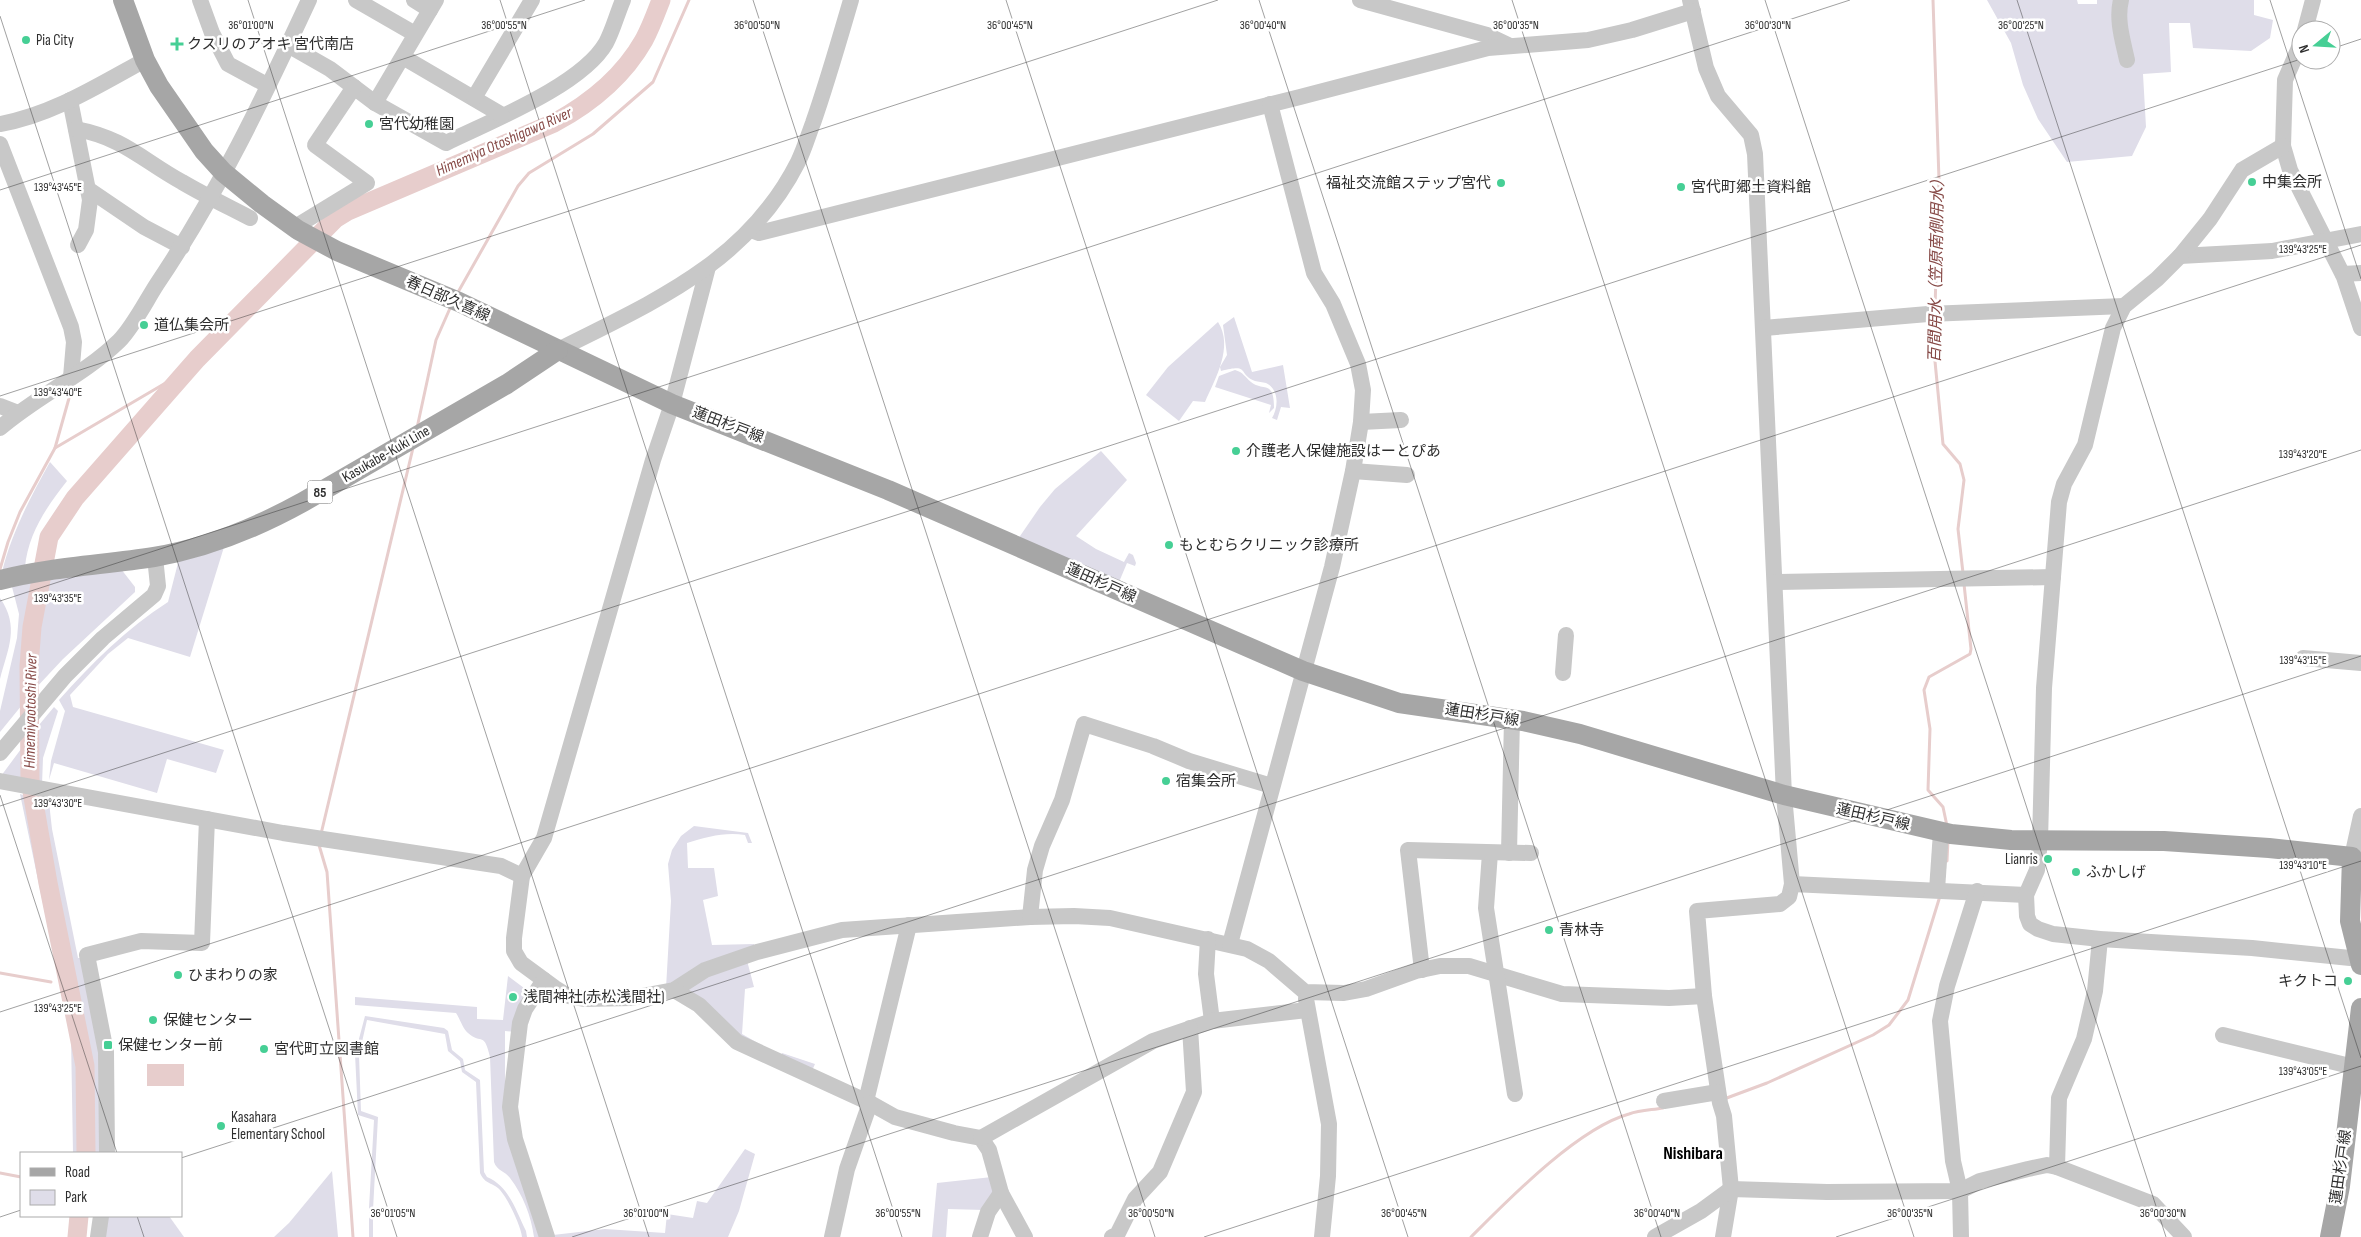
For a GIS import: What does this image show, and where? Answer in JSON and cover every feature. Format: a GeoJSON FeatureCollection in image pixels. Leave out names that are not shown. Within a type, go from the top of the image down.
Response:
{"type":"FeatureCollection","features":[{"type":"Feature","properties":{"kind":"main road"},"geometry":{"type":"LineString","coordinates":[[123,0],[145,60],[180,120],[223,172],[262,204],[296,228]]}},
{"type":"Feature","properties":{"kind":"main road","name":"春日部久喜線"},"geometry":{"type":"LineString","coordinates":[[296,228],[337,251],[459,302],[558,350]]}},
{"type":"Feature","properties":{"kind":"main road","name":"蓮田杉戸線"},"geometry":{"type":"LineString","coordinates":[[558,350],[672,404],[888,490],[1303,671],[1399,702],[1512,719],[1580,734],[1784,795],[1941,832],[1982,838],[2040,841],[2164,842],[2269,848],[2356,857]]}},
{"type":"Feature","properties":{"kind":"main road","name":"Kasukabe-Kuki Line"},"geometry":{"type":"LineString","coordinates":[[0,580],[28,574],[156,557],[194,548],[270,520],[507,384],[558,350]]}},
{"type":"Feature","properties":{"kind":"main road"},"geometry":{"type":"LineString","coordinates":[[2356,857],[2350,921],[2360,962]]}},
{"type":"Feature","properties":{"kind":"main road","name":"蓮田杉戸線"},"geometry":{"type":"LineString","coordinates":[[2330,1237],[2340,1186],[2361,1008]]}},
{"type":"Feature","properties":{"kind":"street"},"geometry":{"type":"LineString","coordinates":[[200,0],[212,33],[228,64],[268,85]]}},
{"type":"Feature","properties":{"kind":"street"},"geometry":{"type":"LineString","coordinates":[[0,428],[120,340],[182,247],[210,197],[268,85],[309,0]]}},
{"type":"Feature","properties":{"kind":"street"},"geometry":{"type":"LineString","coordinates":[[356,0],[415,34]]}},
{"type":"Feature","properties":{"kind":"street"},"geometry":{"type":"LineString","coordinates":[[374,103],[433,5],[414,0]]}},
{"type":"Feature","properties":{"kind":"street"},"geometry":{"type":"LineString","coordinates":[[474,98],[532,0]]}},
{"type":"Feature","properties":{"kind":"street"},"geometry":{"type":"LineString","coordinates":[[288,45],[330,69],[374,103],[446,143],[563,84],[589,65],[606,43],[623,0]]}},
{"type":"Feature","properties":{"kind":"street"},"geometry":{"type":"LineString","coordinates":[[558,350],[637,312],[684,285],[751,230],[774,202],[798,162],[824,93],[851,0]]}},
{"type":"Feature","properties":{"kind":"street"},"geometry":{"type":"LineString","coordinates":[[1360,0],[1486,35],[1508,45]]}},
{"type":"Feature","properties":{"kind":"street"},"geometry":{"type":"LineString","coordinates":[[2121,0],[2119,8],[2121,32],[2127,60]]}},
{"type":"Feature","properties":{"kind":"street"},"geometry":{"type":"LineString","coordinates":[[2308,20],[2313,0]]}},
{"type":"Feature","properties":{"kind":"street"},"geometry":{"type":"LineString","coordinates":[[751,230],[759,233],[1488,48],[1588,40],[1632,30],[1692,5],[1706,68],[1718,96],[1751,135],[1755,154],[1776,582],[1784,795],[1792,884],[1788,897],[1780,904],[1697,911],[1704,996],[1718,1092],[1724,1116],[1731,1189],[1723,1237]]}},
{"type":"Feature","properties":{"kind":"street"},"geometry":{"type":"LineString","coordinates":[[403,57],[502,115]]}},
{"type":"Feature","properties":{"kind":"street"},"geometry":{"type":"LineString","coordinates":[[0,124],[31,117],[70,100],[145,60]]}},
{"type":"Feature","properties":{"kind":"street"},"geometry":{"type":"LineString","coordinates":[[2291,66],[2285,80],[2283,146],[2290,170],[2343,274],[2361,328]]}},
{"type":"Feature","properties":{"kind":"street"},"geometry":{"type":"LineString","coordinates":[[296,228],[367,183],[315,145],[354,87]]}},
{"type":"Feature","properties":{"kind":"street"},"geometry":{"type":"LineString","coordinates":[[70,100],[90,200],[86,230],[78,245]]}},
{"type":"Feature","properties":{"kind":"street"},"geometry":{"type":"LineString","coordinates":[[1230,944],[1332,567],[1353,470],[1361,422],[1363,390],[1358,364],[1333,304],[1314,273],[1270,104]]}},
{"type":"Feature","properties":{"kind":"street"},"geometry":{"type":"LineString","coordinates":[[76,129],[96,133],[127,146],[181,182],[250,218]]}},
{"type":"Feature","properties":{"kind":"street"},"geometry":{"type":"LineString","coordinates":[[0,144],[71,327],[74,342],[71,377]]}},
{"type":"Feature","properties":{"kind":"street"},"geometry":{"type":"LineString","coordinates":[[2283,146],[2242,170],[2210,219],[2180,256],[2157,279],[2124,306],[2113,328],[2085,445],[2064,484],[2059,502],[2044,688],[2040,841],[2037,870],[2026,894],[2026,916],[2030,924],[2053,934],[2100,939],[2252,948],[2360,962]]}},
{"type":"Feature","properties":{"kind":"street"},"geometry":{"type":"LineString","coordinates":[[88,189],[144,227],[182,247]]}},
{"type":"Feature","properties":{"kind":"street"},"geometry":{"type":"LineString","coordinates":[[2180,256],[2272,251],[2361,234]]}},
{"type":"Feature","properties":{"kind":"street"},"geometry":{"type":"LineString","coordinates":[[708,267],[672,404],[650,469],[544,838],[522,876],[514,952],[521,963],[544,980],[568,996],[584,999],[631,998],[674,990],[705,970],[757,952],[842,930],[1030,917],[1074,916],[1110,918],[1230,944],[1269,961],[1305,992],[1344,994],[1366,989],[1422,970],[1440,966],[1469,966],[1562,994],[1669,998],[1704,996]]}},
{"type":"Feature","properties":{"kind":"street"},"geometry":{"type":"LineString","coordinates":[[2343,274],[2361,273]]}},
{"type":"Feature","properties":{"kind":"street"},"geometry":{"type":"LineString","coordinates":[[1764,328],[1928,314],[2124,306]]}},
{"type":"Feature","properties":{"kind":"street"},"geometry":{"type":"LineString","coordinates":[[0,406],[18,413]]}},
{"type":"Feature","properties":{"kind":"street"},"geometry":{"type":"LineString","coordinates":[[1361,422],[1401,420]]}},
{"type":"Feature","properties":{"kind":"street"},"geometry":{"type":"LineString","coordinates":[[1353,470],[1407,475]]}},
{"type":"Feature","properties":{"kind":"street"},"geometry":{"type":"LineString","coordinates":[[0,753],[11,737],[43,700],[103,638],[147,604],[158,586],[156,557]]}},
{"type":"Feature","properties":{"kind":"street"},"geometry":{"type":"LineString","coordinates":[[1776,582],[2053,576]]}},
{"type":"Feature","properties":{"kind":"street"},"geometry":{"type":"LineString","coordinates":[[1563,673],[1566,635]]}},
{"type":"Feature","properties":{"kind":"street"},"geometry":{"type":"LineString","coordinates":[[2304,658],[2361,663]]}},
{"type":"Feature","properties":{"kind":"street"},"geometry":{"type":"LineString","coordinates":[[1510,853],[1512,719]]}},
{"type":"Feature","properties":{"kind":"street"},"geometry":{"type":"LineString","coordinates":[[1030,917],[1035,870],[1042,846],[1062,800],[1084,724],[1152,746],[1189,761],[1272,786]]}},
{"type":"Feature","properties":{"kind":"street"},"geometry":{"type":"LineString","coordinates":[[7,783],[207,819],[501,866],[522,876]]}},
{"type":"Feature","properties":{"kind":"street"},"geometry":{"type":"LineString","coordinates":[[2356,857],[2361,816]]}},
{"type":"Feature","properties":{"kind":"street"},"geometry":{"type":"LineString","coordinates":[[107,1152],[106,1052],[87,956],[141,941],[202,943],[207,819]]}},
{"type":"Feature","properties":{"kind":"street"},"geometry":{"type":"LineString","coordinates":[[1937,890],[1941,832]]}},
{"type":"Feature","properties":{"kind":"street"},"geometry":{"type":"LineString","coordinates":[[1422,970],[1408,850],[1531,853]]}},
{"type":"Feature","properties":{"kind":"street"},"geometry":{"type":"LineString","coordinates":[[1490,853],[1486,908],[1515,1094]]}},
{"type":"Feature","properties":{"kind":"street"},"geometry":{"type":"LineString","coordinates":[[1792,884],[2026,894]]}},
{"type":"Feature","properties":{"kind":"street"},"geometry":{"type":"LineString","coordinates":[[1961,1237],[1960,1191],[1953,1162],[1940,1021],[1946,986],[1977,891]]}},
{"type":"Feature","properties":{"kind":"street"},"geometry":{"type":"LineString","coordinates":[[832,1237],[847,1168],[868,1102],[909,926]]}},
{"type":"Feature","properties":{"kind":"street"},"geometry":{"type":"LineString","coordinates":[[2057,1167],[2059,1098],[2084,1039],[2095,991],[2100,939]]}},
{"type":"Feature","properties":{"kind":"street"},"geometry":{"type":"LineString","coordinates":[[1208,940],[1206,974],[1212,1021]]}},
{"type":"Feature","properties":{"kind":"street"},"geometry":{"type":"LineString","coordinates":[[544,980],[525,1009],[520,1023],[510,1107],[515,1139],[547,1237]]}},
{"type":"Feature","properties":{"kind":"street"},"geometry":{"type":"LineString","coordinates":[[674,990],[699,1005],[737,1042],[868,1102],[895,1117],[954,1133],[981,1138],[1153,1040],[1212,1021],[1307,1010]]}},
{"type":"Feature","properties":{"kind":"street"},"geometry":{"type":"LineString","coordinates":[[1305,992],[1329,1124],[1328,1176],[1322,1237]]}},
{"type":"Feature","properties":{"kind":"street"},"geometry":{"type":"LineString","coordinates":[[1112,1237],[1117,1235],[1135,1199],[1160,1172],[1194,1092],[1190,1028]]}},
{"type":"Feature","properties":{"kind":"street"},"geometry":{"type":"LineString","coordinates":[[2223,1036],[2354,1068]]}},
{"type":"Feature","properties":{"kind":"street"},"geometry":{"type":"LineString","coordinates":[[1664,1101],[1718,1092]]}},
{"type":"Feature","properties":{"kind":"street"},"geometry":{"type":"LineString","coordinates":[[981,1138],[990,1150],[1001,1193],[1025,1237]]}},
{"type":"Feature","properties":{"kind":"street"},"geometry":{"type":"LineString","coordinates":[[1655,1237],[1701,1211],[1731,1189],[1827,1192],[1960,1191],[1980,1181],[2047,1165],[2057,1167],[2153,1204],[2184,1237]]}},
{"type":"Feature","properties":{"kind":"street"},"geometry":{"type":"LineString","coordinates":[[980,1237],[988,1212],[1001,1193]]}},
{"type":"Feature","properties":{"kind":"street"},"geometry":{"type":"LineString","coordinates":[[98,1237],[101,1217]]}},
{"type":"Feature","properties":{"kind":"green space"},"geometry":{"type":"Polygon","coordinates":[[[1987,0],[2077,0],[2078,4],[2097,4],[2097,0],[2254,0],[2254,15],[2273,20],[2270,38],[2251,51],[2193,48],[2190,23],[2169,23],[2171,72],[2143,74],[2146,127],[2132,156],[2067,162],[2038,119],[2023,85],[2011,43],[1987,0]]]}},
{"type":"Feature","properties":{"kind":"green space"},"geometry":{"type":"Polygon","coordinates":[[[1234,317],[1252,372],[1283,365],[1290,408],[1281,407],[1277,420],[1272,418],[1276,409],[1276,395],[1271,386],[1255,381],[1240,369],[1221,371],[1220,367],[1227,355],[1223,325],[1234,317]]]}},
{"type":"Feature","properties":{"kind":"green space"},"geometry":{"type":"Polygon","coordinates":[[[1218,322],[1224,342],[1224,352],[1218,373],[1205,402],[1193,401],[1179,421],[1146,395],[1168,367],[1218,322]]]}},
{"type":"Feature","properties":{"kind":"green space"},"geometry":{"type":"Polygon","coordinates":[[[1235,370],[1242,373],[1255,385],[1270,390],[1274,399],[1274,408],[1269,413],[1271,405],[1215,387],[1219,376],[1235,370]]]}},
{"type":"Feature","properties":{"kind":"green space"},"geometry":{"type":"Polygon","coordinates":[[[1101,451],[1127,480],[1076,536],[1096,549],[1124,562],[1129,553],[1133,555],[1136,563],[1135,566],[1127,563],[1119,582],[1018,539],[1055,489],[1101,451]]]}},
{"type":"Feature","properties":{"kind":"green space"},"geometry":{"type":"Polygon","coordinates":[[[50,462],[67,481],[52,500],[34,532],[25,567],[2,572],[16,529],[50,462]]]}},
{"type":"Feature","properties":{"kind":"green space"},"geometry":{"type":"Polygon","coordinates":[[[224,547],[190,657],[128,638],[108,654],[70,695],[73,707],[224,750],[216,773],[167,759],[157,793],[54,763],[49,780],[51,761],[65,711],[59,700],[110,647],[138,623],[168,602],[179,559],[224,547]]]}},
{"type":"Feature","properties":{"kind":"green space"},"geometry":{"type":"Polygon","coordinates":[[[121,569],[135,587],[135,592],[63,659],[34,690],[35,643],[47,579],[121,569]]]}},
{"type":"Feature","properties":{"kind":"green space"},"geometry":{"type":"Polygon","coordinates":[[[35,580],[29,607],[22,705],[0,732],[0,711],[17,638],[19,614],[11,583],[35,580]]]}},
{"type":"Feature","properties":{"kind":"green space"},"geometry":{"type":"Polygon","coordinates":[[[0,598],[10,619],[11,628],[9,647],[0,679],[0,598]]]}},
{"type":"Feature","properties":{"kind":"green space"},"geometry":{"type":"Polygon","coordinates":[[[54,707],[58,711],[43,758],[42,785],[37,784],[33,747],[34,731],[54,707]]]}},
{"type":"Feature","properties":{"kind":"green space"},"geometry":{"type":"Polygon","coordinates":[[[24,745],[23,764],[25,782],[1,776],[24,745]]]}},
{"type":"Feature","properties":{"kind":"green space"},"geometry":{"type":"Polygon","coordinates":[[[20,794],[26,796],[77,1042],[82,1098],[81,1152],[73,1152],[71,1037],[20,794]]]}},
{"type":"Feature","properties":{"kind":"green space"},"geometry":{"type":"Polygon","coordinates":[[[39,799],[49,802],[52,829],[78,958],[82,958],[101,1053],[104,1152],[92,1152],[92,1091],[88,1037],[58,911],[39,799]]]}},
{"type":"Feature","properties":{"kind":"green space"},"geometry":{"type":"Polygon","coordinates":[[[694,826],[748,833],[752,843],[748,843],[745,835],[730,834],[687,843],[688,868],[714,868],[718,896],[703,900],[712,945],[754,944],[756,950],[745,953],[754,987],[745,989],[742,1034],[781,1056],[782,1053],[815,1064],[811,1073],[738,1038],[666,988],[671,901],[668,864],[672,850],[681,836],[694,826]]]}},
{"type":"Feature","properties":{"kind":"green space"},"geometry":{"type":"Polygon","coordinates":[[[508,976],[532,994],[516,1032],[505,1031],[505,1106],[543,1237],[534,1237],[529,1214],[519,1191],[510,1178],[494,1162],[490,1057],[484,1041],[466,1031],[456,1013],[355,1005],[355,997],[477,1007],[477,1019],[503,1020],[508,976]]]}},
{"type":"Feature","properties":{"kind":"green space"},"geometry":{"type":"Polygon","coordinates":[[[365,1016],[444,1028],[448,1031],[452,1050],[463,1059],[465,1070],[480,1080],[484,1172],[487,1177],[501,1186],[511,1200],[527,1237],[522,1237],[517,1220],[503,1194],[497,1187],[484,1180],[480,1173],[476,1082],[462,1072],[460,1061],[448,1051],[445,1034],[367,1020],[359,1055],[361,1111],[378,1117],[373,1237],[369,1237],[374,1120],[358,1115],[355,1054],[365,1016]]]}},
{"type":"Feature","properties":{"kind":"green space"},"geometry":{"type":"Polygon","coordinates":[[[745,1149],[755,1154],[739,1211],[728,1237],[554,1237],[553,1235],[605,1229],[665,1233],[667,1214],[693,1218],[697,1201],[707,1203],[745,1149]]]}},
{"type":"Feature","properties":{"kind":"green space"},"geometry":{"type":"Polygon","coordinates":[[[332,1171],[338,1237],[274,1237],[289,1223],[332,1171]]]}},
{"type":"Feature","properties":{"kind":"green space"},"geometry":{"type":"Polygon","coordinates":[[[992,1177],[996,1192],[984,1210],[948,1209],[946,1237],[932,1237],[937,1183],[992,1177]]]}},
{"type":"Feature","properties":{"kind":"green space"},"geometry":{"type":"Polygon","coordinates":[[[105,1217],[170,1217],[184,1237],[102,1237],[105,1217]]]}},
{"type":"Feature","properties":{"kind":"shaded area"},"geometry":{"type":"Polygon","coordinates":[[[147,1064],[184,1064],[184,1086],[147,1086],[147,1064]]]}},
{"type":"Feature","properties":{"kind":"waterway","name":"Himemiyaotoshi River"},"geometry":{"type":"LineString","coordinates":[[86,1152],[85,1066],[48,883],[30,780],[29,666],[32,627],[49,537],[75,498],[197,359],[335,219],[348,211],[554,123],[581,107],[605,88],[636,53],[647,35],[661,0]]}},
{"type":"Feature","properties":{"kind":"waterway"},"geometry":{"type":"LineString","coordinates":[[457,294],[518,186],[529,173],[593,134],[653,82],[689,0]]}},
{"type":"Feature","properties":{"kind":"waterway","name":"百間用水（笠原南側用水）"},"geometry":{"type":"LineString","coordinates":[[1933,0],[1939,180],[1935,308]]}},
{"type":"Feature","properties":{"kind":"waterway"},"geometry":{"type":"LineString","coordinates":[[417,428],[436,340],[451,306]]}},
{"type":"Feature","properties":{"kind":"waterway","name":"百間用水（笠原南側用水）"},"geometry":{"type":"LineString","coordinates":[[1935,320],[1934,351],[1943,444],[1960,464],[1964,480],[1958,529],[1963,573]]}},
{"type":"Feature","properties":{"kind":"waterway"},"geometry":{"type":"LineString","coordinates":[[0,569],[20,512],[55,448],[186,371]]}},
{"type":"Feature","properties":{"kind":"waterway"},"geometry":{"type":"LineString","coordinates":[[55,448],[73,384]]}},
{"type":"Feature","properties":{"kind":"waterway"},"geometry":{"type":"LineString","coordinates":[[321,834],[413,448]]}},
{"type":"Feature","properties":{"kind":"waterway","name":"百間用水（笠原南側用水）"},"geometry":{"type":"LineString","coordinates":[[1947,826],[1943,807],[1928,790],[1930,729],[1924,690],[1929,677],[1970,654],[1964,584]]}},
{"type":"Feature","properties":{"kind":"waterway","name":"百間用水（笠原南側用水）"},"geometry":{"type":"LineString","coordinates":[[1947,861],[1948,840]]}},
{"type":"Feature","properties":{"kind":"waterway"},"geometry":{"type":"LineString","coordinates":[[319,845],[327,872],[353,1237]]}},
{"type":"Feature","properties":{"kind":"waterway","name":"百間用水（笠原南側用水）"},"geometry":{"type":"LineString","coordinates":[[1724,1099],[1767,1083],[1873,1035],[1889,1025],[1908,1000],[1940,896]]}},
{"type":"Feature","properties":{"kind":"waterway"},"geometry":{"type":"LineString","coordinates":[[0,973],[51,982]]}},
{"type":"Feature","properties":{"kind":"waterway","name":"百間用水（笠原南側用水）"},"geometry":{"type":"LineString","coordinates":[[1471,1237],[1545,1166],[1588,1134],[1609,1122],[1629,1114],[1663,1108]]}},
{"type":"Feature","properties":{"kind":"waterway"},"geometry":{"type":"LineString","coordinates":[[0,1173],[20,1177]]}},
{"type":"Feature","properties":{"kind":"waterway","name":"Himemiyaotoshi River"},"geometry":{"type":"LineString","coordinates":[[77,1237],[79,1217]]}},
{"type":"Feature","properties":{"kind":"place","name":"Pia City"},"geometry":{"type":"Point","coordinates":[26,40]}},
{"type":"Feature","properties":{"kind":"place","name":"クスリのアオキ 宮代南店"},"geometry":{"type":"Point","coordinates":[177,44]}},
{"type":"Feature","properties":{"kind":"place","name":"宮代幼稚園"},"geometry":{"type":"Point","coordinates":[369,124]}},
{"type":"Feature","properties":{"kind":"place","name":"中集会所"},"geometry":{"type":"Point","coordinates":[2252,182]}},
{"type":"Feature","properties":{"kind":"place","name":"福祉交流館ステップ宮代"},"geometry":{"type":"Point","coordinates":[1501,183]}},
{"type":"Feature","properties":{"kind":"place","name":"宮代町郷土資料館"},"geometry":{"type":"Point","coordinates":[1681,187]}},
{"type":"Feature","properties":{"kind":"place","name":"道仏集会所"},"geometry":{"type":"Point","coordinates":[144,325]}},
{"type":"Feature","properties":{"kind":"place","name":"介護老人保健施設はーとぴあ"},"geometry":{"type":"Point","coordinates":[1236,451]}},
{"type":"Feature","properties":{"kind":"place","name":"もとむらクリニック診療所"},"geometry":{"type":"Point","coordinates":[1169,545]}},
{"type":"Feature","properties":{"kind":"place","name":"宿集会所"},"geometry":{"type":"Point","coordinates":[1166,781]}},
{"type":"Feature","properties":{"kind":"place","name":"Lianris"},"geometry":{"type":"Point","coordinates":[2048,859]}},
{"type":"Feature","properties":{"kind":"place","name":"ふかしげ"},"geometry":{"type":"Point","coordinates":[2076,872]}},
{"type":"Feature","properties":{"kind":"place","name":"青林寺"},"geometry":{"type":"Point","coordinates":[1549,930]}},
{"type":"Feature","properties":{"kind":"place","name":"ひまわりの家"},"geometry":{"type":"Point","coordinates":[178,975]}},
{"type":"Feature","properties":{"kind":"place","name":"キクトコ"},"geometry":{"type":"Point","coordinates":[2348,981]}},
{"type":"Feature","properties":{"kind":"place","name":"浅間神社(赤松浅間社)"},"geometry":{"type":"Point","coordinates":[513,997]}},
{"type":"Feature","properties":{"kind":"place","name":"保健センター"},"geometry":{"type":"Point","coordinates":[153,1020]}},
{"type":"Feature","properties":{"kind":"place","name":"保健センター前"},"geometry":{"type":"Point","coordinates":[108,1045]}},
{"type":"Feature","properties":{"kind":"place","name":"宮代町立図書館"},"geometry":{"type":"Point","coordinates":[264,1049]}},
{"type":"Feature","properties":{"kind":"place","name":"Kasahara Elementary School"},"geometry":{"type":"Point","coordinates":[221,1126]}},
{"type":"Feature","properties":{"kind":"district","name":"Nishibara"},"geometry":{"type":"Point","coordinates":[1693,1153]}},
{"type":"Feature","properties":{"kind":"water label","name":"Himemiya Otoshigawa River"},"geometry":{"type":"Point","coordinates":[504,142]}}]}
